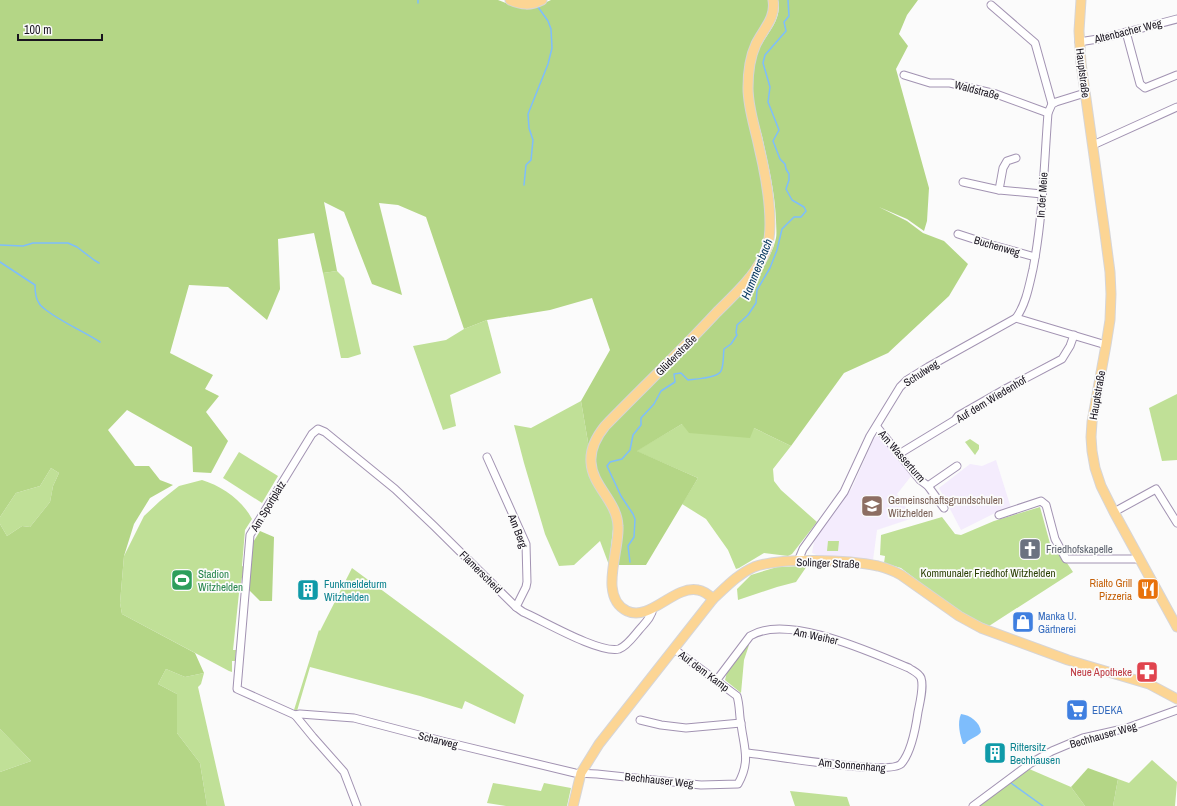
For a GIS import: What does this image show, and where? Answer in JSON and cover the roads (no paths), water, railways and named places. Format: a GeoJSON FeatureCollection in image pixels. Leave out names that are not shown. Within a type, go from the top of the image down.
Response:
{"type":"FeatureCollection","features":[{"type":"Feature","properties":{"kind":"main road"},"geometry":{"type":"LineString","coordinates":[[510,0],[525,4],[535,3],[542,0]]}},
{"type":"Feature","properties":{"kind":"main road","name":"Glüderstraße"},"geometry":{"type":"LineString","coordinates":[[714,599],[699,590],[692,589],[640,613],[631,613],[619,605],[613,594],[612,576],[618,533],[618,520],[613,507],[593,473],[591,463],[596,440],[605,426],[692,339],[743,285],[759,264],[767,250],[770,233],[768,202],[764,169],[750,108],[748,80],[754,49],[772,17],[774,9],[773,0]]}},
{"type":"Feature","properties":{"kind":"main road","name":"Hauptstraße"},"geometry":{"type":"LineString","coordinates":[[1081,0],[1079,42],[1081,63],[1110,272],[1111,306],[1091,437],[1094,468],[1114,512],[1177,626]]}},
{"type":"Feature","properties":{"kind":"main road","name":"Solinger Straße"},"geometry":{"type":"LineString","coordinates":[[572,806],[581,773],[599,744],[714,599],[733,581],[747,571],[756,567],[777,562],[798,561],[855,563],[878,566],[891,570],[901,575],[959,616],[981,628],[1068,660],[1149,684],[1177,699]]}},
{"type":"Feature","properties":{"kind":"street"},"geometry":{"type":"LineString","coordinates":[[991,5],[1035,43],[1052,104],[1085,93]]}},
{"type":"Feature","properties":{"kind":"street","name":"Altenbacher Weg"},"geometry":{"type":"LineString","coordinates":[[1079,42],[1104,38],[1177,19]]}},
{"type":"Feature","properties":{"kind":"street"},"geometry":{"type":"LineString","coordinates":[[1126,32],[1140,84],[1145,88],[1177,75]]}},
{"type":"Feature","properties":{"kind":"street","name":"Waldstraße"},"geometry":{"type":"LineString","coordinates":[[904,75],[930,83],[950,83],[996,94],[1048,112]]}},
{"type":"Feature","properties":{"kind":"street","name":"In der Meie"},"geometry":{"type":"LineString","coordinates":[[1016,318],[1020,313],[1028,291],[1035,257],[1040,226],[1048,112],[1052,104]]}},
{"type":"Feature","properties":{"kind":"street"},"geometry":{"type":"LineString","coordinates":[[1093,145],[1177,107]]}},
{"type":"Feature","properties":{"kind":"street"},"geometry":{"type":"LineString","coordinates":[[999,190],[1003,168],[1007,162],[1016,158]]}},
{"type":"Feature","properties":{"kind":"street"},"geometry":{"type":"LineString","coordinates":[[963,182],[999,190],[1042,194]]}},
{"type":"Feature","properties":{"kind":"street","name":"Buchenweg"},"geometry":{"type":"LineString","coordinates":[[958,234],[1035,257]]}},
{"type":"Feature","properties":{"kind":"street"},"geometry":{"type":"LineString","coordinates":[[1016,318],[1106,345]]}},
{"type":"Feature","properties":{"kind":"street","name":"Schulweg"},"geometry":{"type":"LineString","coordinates":[[798,561],[803,549],[844,492],[870,436],[877,427],[900,387],[907,380],[928,367],[1016,318]]}},
{"type":"Feature","properties":{"kind":"street","name":"Auf dem Wiedenhof"},"geometry":{"type":"LineString","coordinates":[[899,454],[955,420],[958,416],[1062,359],[1070,346],[1074,335]]}},
{"type":"Feature","properties":{"kind":"street","name":"Am Wasserturm"},"geometry":{"type":"LineString","coordinates":[[877,427],[920,480],[928,486],[944,508]]}},
{"type":"Feature","properties":{"kind":"street","name":"Flamerscheid"},"geometry":{"type":"LineString","coordinates":[[318,429],[325,432],[394,489],[434,526],[516,607],[551,626],[589,643],[613,649],[624,646],[629,642],[652,614],[653,608]]}},
{"type":"Feature","properties":{"kind":"street","name":"Am Sportplatz"},"geometry":{"type":"LineString","coordinates":[[237,689],[250,535],[312,434],[318,429]]}},
{"type":"Feature","properties":{"kind":"street","name":"Am Berg"},"geometry":{"type":"LineString","coordinates":[[487,457],[526,548],[527,582],[516,607]]}},
{"type":"Feature","properties":{"kind":"street","name":"Am Wasserturm"},"geometry":{"type":"LineString","coordinates":[[928,486],[957,466]]}},
{"type":"Feature","properties":{"kind":"street"},"geometry":{"type":"LineString","coordinates":[[1114,512],[1156,489],[1177,523]]}},
{"type":"Feature","properties":{"kind":"street"},"geometry":{"type":"LineString","coordinates":[[999,515],[1041,502],[1046,505],[1055,539],[1066,559],[1139,559]]}},
{"type":"Feature","properties":{"kind":"street","name":"Am Weiher"},"geometry":{"type":"LineString","coordinates":[[716,681],[750,636],[756,632],[764,630],[779,629],[820,635],[862,648],[916,672],[920,678],[921,688]]}},
{"type":"Feature","properties":{"kind":"street","name":"Auf dem Kamp"},"geometry":{"type":"LineString","coordinates":[[674,649],[738,696],[741,723],[747,753],[742,777],[738,784]]}},
{"type":"Feature","properties":{"kind":"street","name":"Am Sonnenhang"},"geometry":{"type":"LineString","coordinates":[[747,753],[864,768],[896,767],[906,756],[910,744],[916,723],[921,688]]}},
{"type":"Feature","properties":{"kind":"street","name":"Scharweg"},"geometry":{"type":"LineString","coordinates":[[237,689],[295,715],[312,737],[344,772],[357,806]]}},
{"type":"Feature","properties":{"kind":"street","name":"Bechhauser Weg"},"geometry":{"type":"LineString","coordinates":[[973,806],[1031,764],[1052,751],[1083,738],[1128,728],[1177,710]]}},
{"type":"Feature","properties":{"kind":"street","name":"Scharweg"},"geometry":{"type":"LineString","coordinates":[[295,715],[300,714],[354,718],[449,743],[575,773],[581,773]]}},
{"type":"Feature","properties":{"kind":"street"},"geometry":{"type":"LineString","coordinates":[[640,720],[661,726],[686,728],[741,723]]}},
{"type":"Feature","properties":{"kind":"street","name":"Bechhauser Weg"},"geometry":{"type":"LineString","coordinates":[[581,773],[701,785],[738,784]]}},
{"type":"Feature","properties":{"kind":"water"},"geometry":{"type":"Polygon","coordinates":[[[961,714],[968,716],[977,722],[981,732],[965,744],[963,744],[959,729],[961,714]]]}},
{"type":"Feature","properties":{"kind":"waterway","name":"Hammersbach"},"geometry":{"type":"LineString","coordinates":[[630,562],[628,546],[634,537],[635,519],[621,496],[607,466],[610,462],[622,459],[630,450],[633,435],[641,425],[641,418],[654,404],[661,391],[675,382],[674,374],[681,373],[688,380],[711,377],[721,371],[724,349],[731,344],[737,335],[737,325],[748,315],[756,303],[757,290],[770,268],[777,250],[782,229],[794,217],[801,217],[806,211],[804,207],[792,200],[786,189],[789,174],[785,164],[780,159],[773,141],[779,130],[768,102],[770,87],[763,63],[765,55],[786,31],[784,22],[789,16],[788,0]]}},
{"type":"Feature","properties":{"kind":"waterway"},"geometry":{"type":"LineString","coordinates":[[524,185],[526,165],[531,160],[533,140],[529,128],[528,114],[548,64],[552,48],[551,29],[548,21],[538,7]]}},
{"type":"Feature","properties":{"kind":"waterway"},"geometry":{"type":"LineString","coordinates":[[0,245],[23,246],[33,243],[68,243],[77,247],[99,263]]}},
{"type":"Feature","properties":{"kind":"waterway"},"geometry":{"type":"LineString","coordinates":[[0,262],[35,285],[38,301],[46,310],[100,342]]}},
{"type":"Feature","properties":{"kind":"waterway"},"geometry":{"type":"LineString","coordinates":[[1011,783],[1043,806]]}},
{"type":"Feature","properties":{"kind":"place","name":"Gemeinschaftsgrundschulen Witzhelden"},"geometry":{"type":"Point","coordinates":[872,506]}},
{"type":"Feature","properties":{"kind":"place","name":"Friedhofskapelle"},"geometry":{"type":"Point","coordinates":[1030,549]}},
{"type":"Feature","properties":{"kind":"place","name":"Stadion Witzhelden"},"geometry":{"type":"Point","coordinates":[182,580]}},
{"type":"Feature","properties":{"kind":"place","name":"Rialto Grill Pizzeria"},"geometry":{"type":"Point","coordinates":[1148,589]}},
{"type":"Feature","properties":{"kind":"place","name":"Funkmeldeturm Witzhelden"},"geometry":{"type":"Point","coordinates":[308,590]}},
{"type":"Feature","properties":{"kind":"place","name":"Manka U. Gärtnerei"},"geometry":{"type":"Point","coordinates":[1023,622]}},
{"type":"Feature","properties":{"kind":"place","name":"Neue Apotheke"},"geometry":{"type":"Point","coordinates":[1147,672]}},
{"type":"Feature","properties":{"kind":"place","name":"EDEKA"},"geometry":{"type":"Point","coordinates":[1077,710]}},
{"type":"Feature","properties":{"kind":"place","name":"Rittersitz Bechhausen"},"geometry":{"type":"Point","coordinates":[995,753]}},
{"type":"Feature","properties":{"kind":"park label","name":"Kommunaler Friedhof Witzhelden"},"geometry":{"type":"Point","coordinates":[988,573]}}]}
